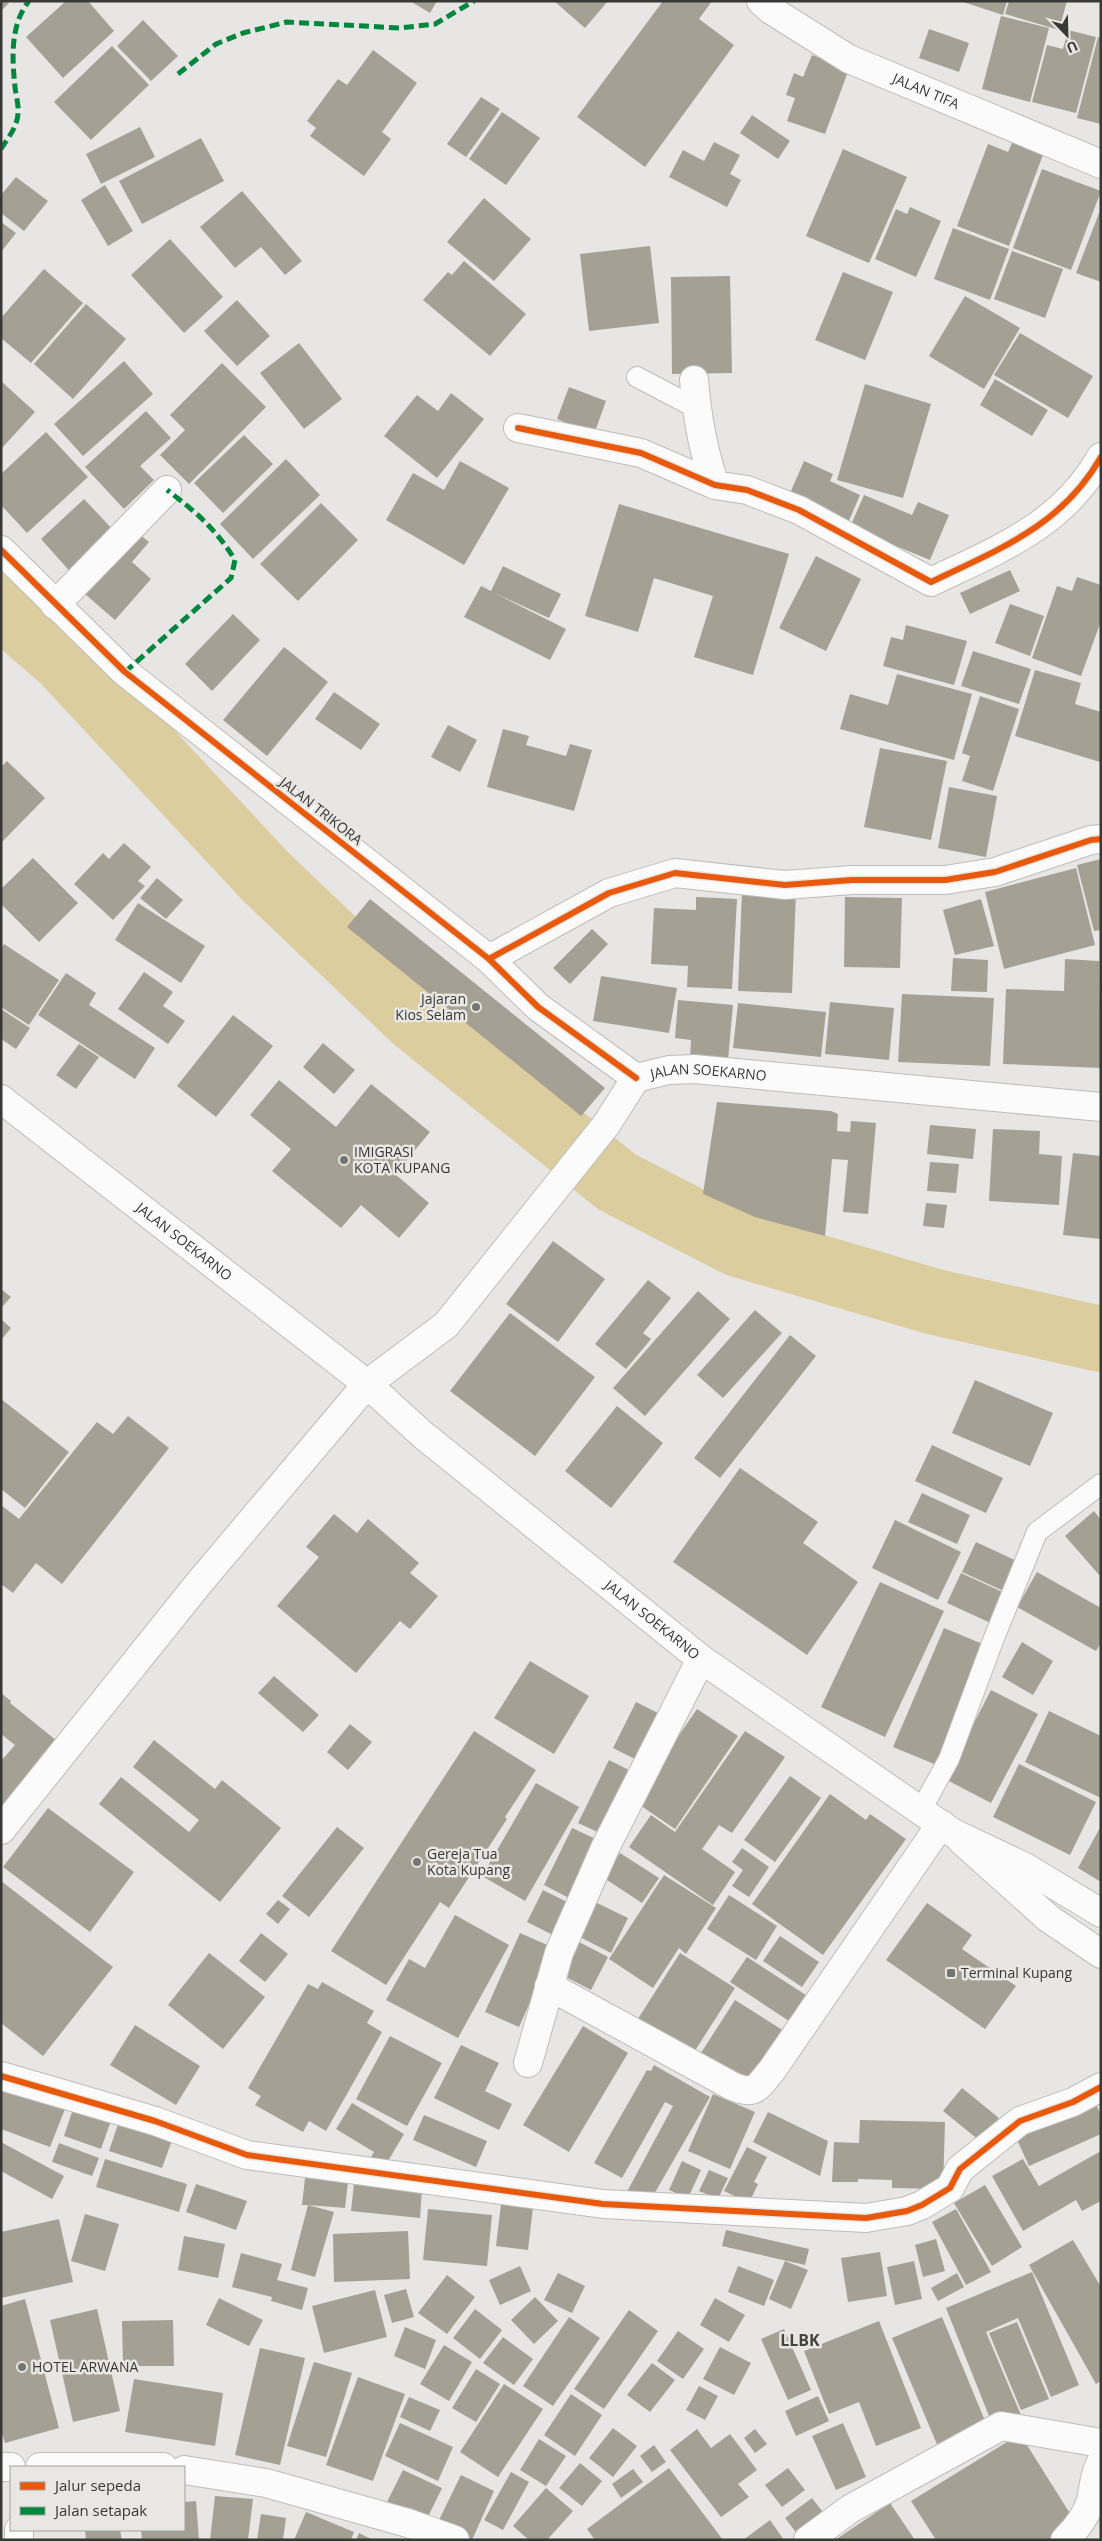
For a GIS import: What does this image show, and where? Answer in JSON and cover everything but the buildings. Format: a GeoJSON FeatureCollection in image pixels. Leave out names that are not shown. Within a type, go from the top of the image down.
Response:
{"type":"FeatureCollection","features":[{"type":"Feature","properties":{"kind":"main road","name":"JALAN TIFA"},"geometry":{"type":"LineString","coordinates":[[761,1],[771,10],[850,58],[1101,164]]}},
{"type":"Feature","properties":{"kind":"main road"},"geometry":{"type":"LineString","coordinates":[[694,380],[696,408],[707,461],[715,484]]}},
{"type":"Feature","properties":{"kind":"main road"},"geometry":{"type":"LineString","coordinates":[[518,428],[640,453],[715,484],[747,490],[800,510],[931,582],[1030,531],[1061,509],[1087,480],[1101,457]]}},
{"type":"Feature","properties":{"kind":"main road"},"geometry":{"type":"LineString","coordinates":[[55,605],[167,490]]}},
{"type":"Feature","properties":{"kind":"main road","name":"JALAN TRIKORA"},"geometry":{"type":"LineString","coordinates":[[1,550],[125,672],[489,959],[538,1007],[636,1078]]}},
{"type":"Feature","properties":{"kind":"main road"},"geometry":{"type":"LineString","coordinates":[[489,959],[608,893],[675,873],[784,885],[852,880],[945,880],[995,872],[1091,840],[1101,839]]}},
{"type":"Feature","properties":{"kind":"main road","name":"JALAN SOEKARNO"},"geometry":{"type":"LineString","coordinates":[[367,1384],[446,1325],[606,1125],[636,1078],[668,1070],[694,1069],[1101,1107]]}},
{"type":"Feature","properties":{"kind":"main road","name":"JALAN SOEKARNO"},"geometry":{"type":"LineString","coordinates":[[1,1099],[367,1384],[423,1435],[701,1659],[938,1822]]}},
{"type":"Feature","properties":{"kind":"main road"},"geometry":{"type":"LineString","coordinates":[[1,1830],[199,1583],[367,1384]]}},
{"type":"Feature","properties":{"kind":"main road"},"geometry":{"type":"LineString","coordinates":[[528,2063],[559,1953],[604,1848],[701,1659]]}},
{"type":"Feature","properties":{"kind":"main road"},"geometry":{"type":"LineString","coordinates":[[549,1986],[732,2086],[746,2092],[754,2090],[772,2070],[938,1822]]}},
{"type":"Feature","properties":{"kind":"main road"},"geometry":{"type":"LineString","coordinates":[[938,1822],[1025,1867],[1101,1913]]}},
{"type":"Feature","properties":{"kind":"main road"},"geometry":{"type":"LineString","coordinates":[[938,1822],[1048,1918],[1101,1954]]}},
{"type":"Feature","properties":{"kind":"main road"},"geometry":{"type":"LineString","coordinates":[[1,2076],[155,2121],[246,2155],[603,2204],[866,2218],[907,2211],[922,2205],[950,2188],[960,2169],[1020,2122],[1072,2102],[1101,2086]]}},
{"type":"Feature","properties":{"kind":"main road"},"geometry":{"type":"LineString","coordinates":[[808,2540],[850,2510],[1001,2426],[1101,2443]]}},
{"type":"Feature","properties":{"kind":"main road"},"geometry":{"type":"LineString","coordinates":[[1065,2540],[1077,2528],[1090,2502],[1095,2473],[1101,2462]]}},
{"type":"Feature","properties":{"kind":"main road"},"geometry":{"type":"LineString","coordinates":[[185,2470],[266,2483],[408,2523],[455,2540]]}},
{"type":"Feature","properties":{"kind":"lane"},"geometry":{"type":"LineString","coordinates":[[637,376],[696,408]]}},
{"type":"Feature","properties":{"kind":"lane"},"geometry":{"type":"LineString","coordinates":[[938,1822],[949,1759],[994,1638],[1038,1532],[1101,1484]]}},
{"type":"Feature","properties":{"kind":"waterway"},"geometry":{"type":"LineString","coordinates":[[1,605],[63,659],[266,877],[414,1018],[617,1182],[738,1244],[935,1302],[1101,1339]]}},
{"type":"Feature","properties":{"kind":"marked path"},"geometry":{"type":"LineString","coordinates":[[1,149],[12,132],[17,119],[18,108],[13,65],[15,31],[18,20],[29,1]]}},
{"type":"Feature","properties":{"kind":"marked path"},"geometry":{"type":"LineString","coordinates":[[178,74],[216,44],[243,33],[287,22],[400,28],[435,24],[474,1]]}},
{"type":"Feature","properties":{"kind":"marked path"},"geometry":{"type":"LineString","coordinates":[[125,672],[231,578],[235,560],[228,549],[205,522],[167,490]]}},
{"type":"Feature","properties":{"kind":"cycle path"},"geometry":{"type":"LineString","coordinates":[[518,428],[641,453],[715,485],[747,490],[799,510],[931,582],[1004,546],[1048,518],[1068,501],[1085,481],[1101,457]]}},
{"type":"Feature","properties":{"kind":"cycle path"},"geometry":{"type":"LineString","coordinates":[[1,550],[125,672],[489,959],[538,1007],[636,1078]]}},
{"type":"Feature","properties":{"kind":"cycle path"},"geometry":{"type":"LineString","coordinates":[[489,959],[609,893],[675,873],[785,885],[852,880],[945,880],[995,872],[1091,840],[1101,839]]}},
{"type":"Feature","properties":{"kind":"cycle path"},"geometry":{"type":"LineString","coordinates":[[1,2076],[155,2121],[247,2155],[603,2204],[866,2218],[907,2211],[922,2205],[950,2188],[960,2169],[1020,2121],[1073,2102],[1101,2087]]}},
{"type":"Feature","properties":{"kind":"place","name":"Jajaran Kios Selam"},"geometry":{"type":"Point","coordinates":[476,1007]}},
{"type":"Feature","properties":{"kind":"place","name":"IMIGRASI KOTA KUPANG"},"geometry":{"type":"Point","coordinates":[344,1160]}},
{"type":"Feature","properties":{"kind":"place","name":"Gereja Tua Kota Kupang"},"geometry":{"type":"Point","coordinates":[417,1862]}},
{"type":"Feature","properties":{"kind":"place","name":"Terminal Kupang"},"geometry":{"type":"Point","coordinates":[951,1973]}},
{"type":"Feature","properties":{"kind":"place","name":"HOTEL ARWANA"},"geometry":{"type":"Point","coordinates":[22,2367]}},
{"type":"Feature","properties":{"kind":"district","name":"LLBK"},"geometry":{"type":"Point","coordinates":[800,2340]}}]}
